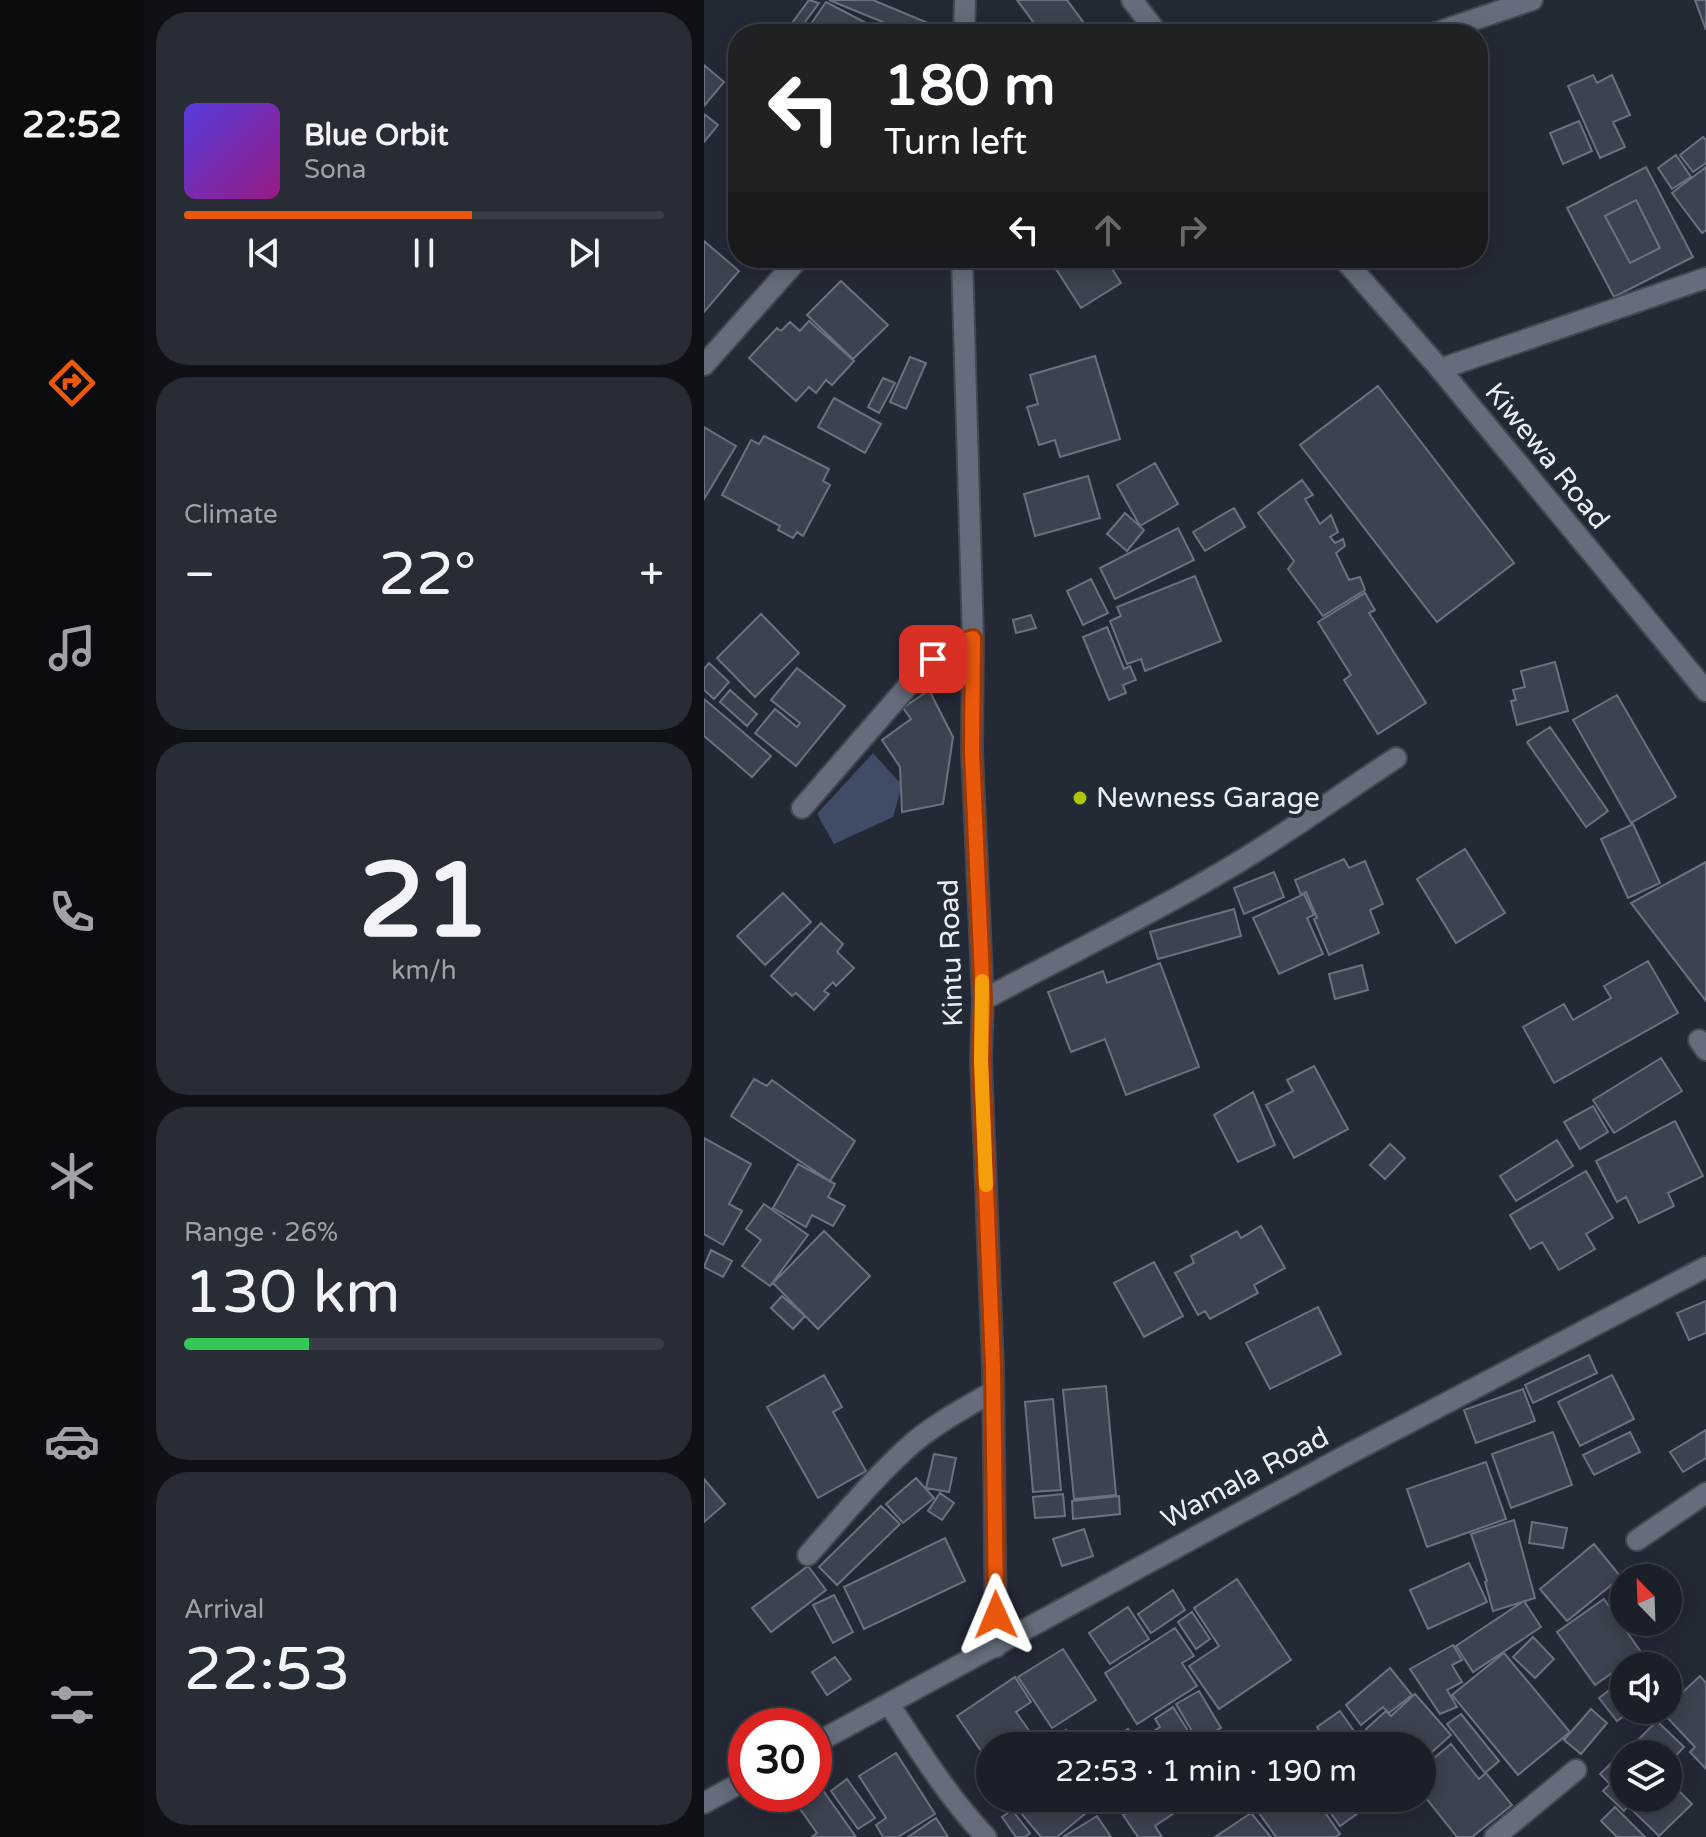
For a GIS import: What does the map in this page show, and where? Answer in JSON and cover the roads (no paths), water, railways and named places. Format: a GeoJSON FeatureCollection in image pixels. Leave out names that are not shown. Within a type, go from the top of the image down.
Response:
{"type":"FeatureCollection","features":[{"type":"Feature","properties":{"kind":"street"},"geometry":{"type":"LineString","coordinates":[[964,24],[965,0]]}},
{"type":"Feature","properties":{"kind":"street"},"geometry":{"type":"LineString","coordinates":[[1132,0],[1150,24]]}},
{"type":"Feature","properties":{"kind":"street"},"geometry":{"type":"LineString","coordinates":[[1461,24],[1532,0]]}},
{"type":"Feature","properties":{"kind":"street"},"geometry":{"type":"LineString","coordinates":[[704,365],[790,268]]}},
{"type":"Feature","properties":{"kind":"street","name":"Kintu Road"},"geometry":{"type":"LineString","coordinates":[[962,268],[973,638],[972,751],[993,1357],[996,1647]]}},
{"type":"Feature","properties":{"kind":"street","name":"Kiwewa Road"},"geometry":{"type":"LineString","coordinates":[[1352,268],[1440,369],[1706,691]]}},
{"type":"Feature","properties":{"kind":"street"},"geometry":{"type":"LineString","coordinates":[[1440,369],[1706,278]]}},
{"type":"Feature","properties":{"kind":"street"},"geometry":{"type":"LineString","coordinates":[[802,808],[921,671],[946,650],[973,638]]}},
{"type":"Feature","properties":{"kind":"street"},"geometry":{"type":"LineString","coordinates":[[983,1000],[1138,920],[1234,865],[1396,758]]}},
{"type":"Feature","properties":{"kind":"street","name":"Wamala Road"},"geometry":{"type":"LineString","coordinates":[[832,1734],[1343,1457],[1706,1267]]}},
{"type":"Feature","properties":{"kind":"street"},"geometry":{"type":"LineString","coordinates":[[808,1555],[917,1440],[992,1392]]}},
{"type":"Feature","properties":{"kind":"street"},"geometry":{"type":"LineString","coordinates":[[1637,1540],[1706,1493]]}},
{"type":"Feature","properties":{"kind":"street"},"geometry":{"type":"LineString","coordinates":[[889,1704],[932,1770],[986,1837]]}},
{"type":"Feature","properties":{"kind":"street"},"geometry":{"type":"LineString","coordinates":[[1495,1837],[1576,1770]]}},
{"type":"Feature","properties":{"kind":"street"},"geometry":{"type":"LineString","coordinates":[[704,1803],[728,1790]]}},
{"type":"Feature","properties":{"kind":"place","name":"Newness Garage"},"geometry":{"type":"Point","coordinates":[1080,798]}}]}
